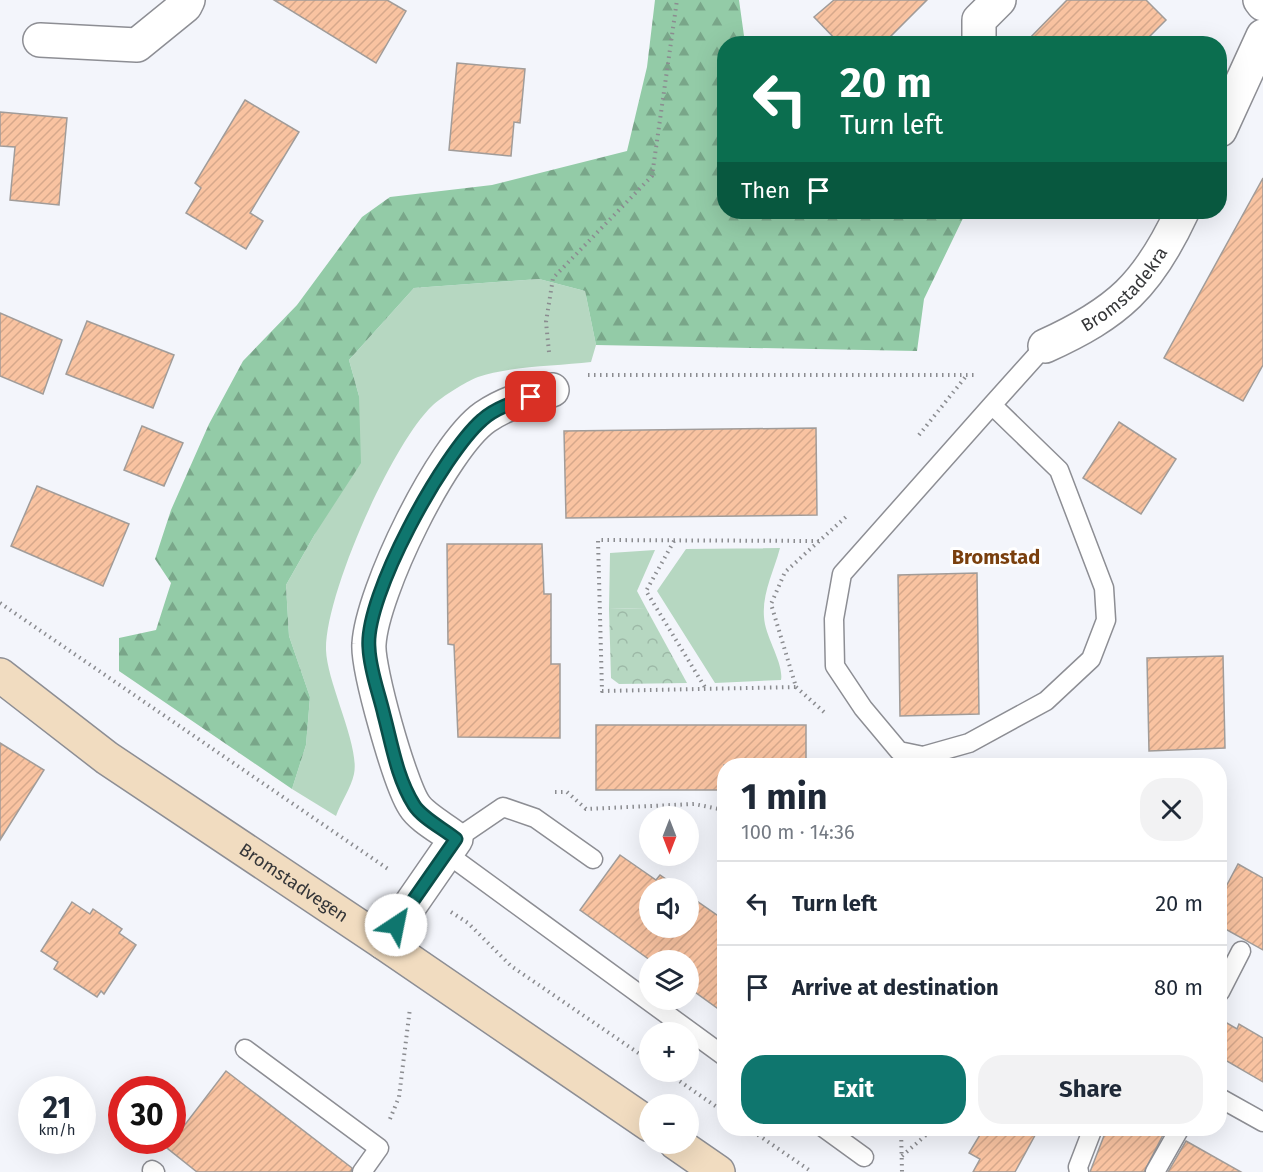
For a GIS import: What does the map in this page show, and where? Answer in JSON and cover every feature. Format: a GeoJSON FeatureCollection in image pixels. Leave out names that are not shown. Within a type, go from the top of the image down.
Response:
{"type":"FeatureCollection","features":[{"type":"Feature","properties":{"kind":"street"},"geometry":{"type":"LineString","coordinates":[[40,40],[137,45],[185,6],[188,0]]}},
{"type":"Feature","properties":{"kind":"street"},"geometry":{"type":"LineString","coordinates":[[979,36],[979,20],[999,0]]}},
{"type":"Feature","properties":{"kind":"street"},"geometry":{"type":"LineString","coordinates":[[1260,0],[1263,4]]}},
{"type":"Feature","properties":{"kind":"street"},"geometry":{"type":"LineString","coordinates":[[1227,115],[1263,36]]}},
{"type":"Feature","properties":{"kind":"street","name":"Bromstadekra"},"geometry":{"type":"LineString","coordinates":[[1045,346],[1083,329],[1116,308],[1141,281],[1178,219]]}},
{"type":"Feature","properties":{"kind":"street"},"geometry":{"type":"LineString","coordinates":[[384,943],[451,846],[415,807],[402,782],[368,647],[371,625],[381,589],[438,473],[461,441],[483,418],[552,382]]}},
{"type":"Feature","properties":{"kind":"street","name":"Bromstadvegen"},"geometry":{"type":"LineString","coordinates":[[0,675],[107,758],[639,1117]]}},
{"type":"Feature","properties":{"kind":"street"},"geometry":{"type":"LineString","coordinates":[[692,1154],[718,1172]]}},
{"type":"Feature","properties":{"kind":"lane"},"geometry":{"type":"LineString","coordinates":[[992,405],[1059,470],[1104,588],[1106,620],[1092,659],[1046,701],[969,742],[923,756],[898,751],[863,708],[836,666],[834,619],[842,574],[992,405],[1020,375],[1045,346]]}},
{"type":"Feature","properties":{"kind":"lane"},"geometry":{"type":"LineString","coordinates":[[593,859],[535,818],[503,807],[451,846],[717,1051]]}},
{"type":"Feature","properties":{"kind":"lane"},"geometry":{"type":"LineString","coordinates":[[1227,978],[1241,951]]}},
{"type":"Feature","properties":{"kind":"lane"},"geometry":{"type":"LineString","coordinates":[[245,1049],[379,1148],[362,1172]]}},
{"type":"Feature","properties":{"kind":"lane"},"geometry":{"type":"LineString","coordinates":[[1227,1102],[1263,1122]]}},
{"type":"Feature","properties":{"kind":"lane"},"geometry":{"type":"LineString","coordinates":[[835,1136],[864,1157]]}},
{"type":"Feature","properties":{"kind":"lane"},"geometry":{"type":"LineString","coordinates":[[1079,1172],[1078,1167],[1090,1136]]}},
{"type":"Feature","properties":{"kind":"lane"},"geometry":{"type":"LineString","coordinates":[[1155,1172],[1175,1136]]}},
{"type":"Feature","properties":{"kind":"path"},"geometry":{"type":"LineString","coordinates":[[677,0],[652,176],[553,278],[546,322],[552,382],[1020,375]]}},
{"type":"Feature","properties":{"kind":"path"},"geometry":{"type":"LineString","coordinates":[[917,437],[967,375]]}},
{"type":"Feature","properties":{"kind":"path"},"geometry":{"type":"LineString","coordinates":[[819,541],[598,540],[602,692],[796,687],[771,604],[785,572],[819,541],[850,512]]}},
{"type":"Feature","properties":{"kind":"path"},"geometry":{"type":"LineString","coordinates":[[675,540],[646,591],[706,690]]}},
{"type":"Feature","properties":{"kind":"path"},"geometry":{"type":"LineString","coordinates":[[0,603],[468,923],[512,966],[639,1053]]}},
{"type":"Feature","properties":{"kind":"path"},"geometry":{"type":"LineString","coordinates":[[567,792],[586,809],[694,804],[717,809]]}},
{"type":"Feature","properties":{"kind":"path"},"geometry":{"type":"LineString","coordinates":[[379,1148],[399,1096],[410,1005]]}},
{"type":"Feature","properties":{"kind":"path"},"geometry":{"type":"LineString","coordinates":[[681,1082],[717,1107]]}},
{"type":"Feature","properties":{"kind":"path"},"geometry":{"type":"LineString","coordinates":[[760,1136],[812,1172]]}},
{"type":"Feature","properties":{"kind":"path"},"geometry":{"type":"LineString","coordinates":[[901,1136],[902,1172]]}},
{"type":"Feature","properties":{"kind":"path"},"geometry":{"type":"LineString","coordinates":[[902,1156],[925,1136]]}},
{"type":"Feature","properties":{"kind":"green space"},"geometry":{"type":"Polygon","coordinates":[[[655,0],[739,0],[744,36],[717,36],[717,219],[963,219],[924,299],[917,351],[596,345],[585,291],[539,279],[414,288],[349,360],[359,396],[361,463],[315,534],[286,585],[289,636],[310,697],[306,745],[292,789],[119,671],[119,638],[156,630],[171,583],[155,559],[171,510],[209,424],[243,361],[297,305],[362,217],[390,197],[492,185],[627,151],[647,67],[655,0]]]}},
{"type":"Feature","properties":{"kind":"green space"},"geometry":{"type":"Polygon","coordinates":[[[539,279],[585,291],[596,345],[591,362],[519,368],[491,373],[467,382],[432,406],[398,452],[364,521],[349,558],[329,625],[326,650],[355,762],[353,779],[336,816],[292,789],[306,745],[310,697],[289,636],[286,585],[315,534],[359,396],[349,360],[414,288],[539,279]]]}},
{"type":"Feature","properties":{"kind":"green space"},"geometry":{"type":"Polygon","coordinates":[[[780,548],[767,591],[764,617],[780,666],[781,680],[715,683],[657,591],[686,549],[780,548]]]}},
{"type":"Feature","properties":{"kind":"green space"},"geometry":{"type":"Polygon","coordinates":[[[655,550],[637,591],[646,608],[609,609],[610,553],[655,550]]]}},
{"type":"Feature","properties":{"kind":"green space"},"geometry":{"type":"Polygon","coordinates":[[[646,608],[687,683],[619,684],[611,678],[609,609],[646,608]]]}},
{"type":"Feature","properties":{"kind":"building"},"geometry":{"type":"Polygon","coordinates":[[[274,0],[387,0],[406,11],[376,63],[274,0]]]}},
{"type":"Feature","properties":{"kind":"building"},"geometry":{"type":"Polygon","coordinates":[[[834,0],[927,0],[891,36],[832,36],[814,17],[834,0]]]}},
{"type":"Feature","properties":{"kind":"building"},"geometry":{"type":"Polygon","coordinates":[[[1067,0],[1146,0],[1166,20],[1150,36],[1032,36],[1067,0]]]}},
{"type":"Feature","properties":{"kind":"building"},"geometry":{"type":"Polygon","coordinates":[[[457,63],[525,69],[520,123],[514,122],[511,156],[449,150],[457,63]]]}},
{"type":"Feature","properties":{"kind":"building"},"geometry":{"type":"Polygon","coordinates":[[[245,100],[299,132],[250,213],[263,221],[246,249],[186,213],[201,188],[195,183],[245,100]]]}},
{"type":"Feature","properties":{"kind":"building"},"geometry":{"type":"Polygon","coordinates":[[[0,112],[67,118],[59,205],[10,200],[15,147],[0,146],[0,112]]]}},
{"type":"Feature","properties":{"kind":"building"},"geometry":{"type":"Polygon","coordinates":[[[1263,178],[1263,365],[1243,401],[1164,358],[1263,178]]]}},
{"type":"Feature","properties":{"kind":"building"},"geometry":{"type":"Polygon","coordinates":[[[0,313],[62,340],[43,394],[0,376],[0,313]]]}},
{"type":"Feature","properties":{"kind":"building"},"geometry":{"type":"Polygon","coordinates":[[[87,321],[174,355],[153,408],[66,374],[87,321]]]}},
{"type":"Feature","properties":{"kind":"building"},"geometry":{"type":"Polygon","coordinates":[[[1119,422],[1176,459],[1141,514],[1083,478],[1119,422]]]}},
{"type":"Feature","properties":{"kind":"building"},"geometry":{"type":"Polygon","coordinates":[[[142,426],[183,443],[164,486],[124,470],[142,426]]]}},
{"type":"Feature","properties":{"kind":"building"},"geometry":{"type":"Polygon","coordinates":[[[816,428],[817,515],[566,518],[564,431],[816,428]]]}},
{"type":"Feature","properties":{"kind":"building"},"geometry":{"type":"Polygon","coordinates":[[[37,486],[129,524],[103,586],[11,546],[37,486]]]}},
{"type":"Feature","properties":{"kind":"building"},"geometry":{"type":"Polygon","coordinates":[[[447,544],[542,544],[544,594],[551,594],[551,664],[560,664],[560,738],[458,737],[454,645],[448,644],[447,544]]]}},
{"type":"Feature","properties":{"kind":"building"},"geometry":{"type":"Polygon","coordinates":[[[977,573],[979,714],[900,716],[898,575],[977,573]]]}},
{"type":"Feature","properties":{"kind":"building"},"geometry":{"type":"Polygon","coordinates":[[[1223,656],[1225,748],[1149,751],[1147,658],[1223,656]]]}},
{"type":"Feature","properties":{"kind":"building"},"geometry":{"type":"Polygon","coordinates":[[[596,725],[806,725],[806,758],[717,758],[717,790],[596,790],[596,725]]]}},
{"type":"Feature","properties":{"kind":"building"},"geometry":{"type":"Polygon","coordinates":[[[0,743],[44,770],[0,840],[0,743]]]}},
{"type":"Feature","properties":{"kind":"building"},"geometry":{"type":"Polygon","coordinates":[[[620,855],[653,878],[639,878],[639,938],[699,938],[699,903],[717,915],[717,1008],[699,995],[699,950],[639,950],[639,952],[580,910],[620,855]]]}},
{"type":"Feature","properties":{"kind":"building"},"geometry":{"type":"Polygon","coordinates":[[[1238,864],[1263,878],[1263,950],[1227,930],[1227,885],[1238,864]]]}},
{"type":"Feature","properties":{"kind":"building"},"geometry":{"type":"Polygon","coordinates":[[[72,902],[90,914],[93,909],[122,929],[119,933],[136,945],[104,994],[101,991],[97,997],[54,969],[58,962],[41,951],[72,902]]]}},
{"type":"Feature","properties":{"kind":"building"},"geometry":{"type":"Polygon","coordinates":[[[1227,1023],[1237,1029],[1239,1024],[1263,1038],[1263,1082],[1227,1061],[1227,1023]]]}},
{"type":"Feature","properties":{"kind":"building"},"geometry":{"type":"Polygon","coordinates":[[[226,1071],[352,1168],[351,1172],[197,1172],[174,1154],[186,1154],[186,1123],[226,1071]]]}},
{"type":"Feature","properties":{"kind":"building"},"geometry":{"type":"Polygon","coordinates":[[[979,1136],[1035,1136],[1015,1172],[973,1172],[980,1159],[969,1153],[979,1136]]]}},
{"type":"Feature","properties":{"kind":"building"},"geometry":{"type":"Polygon","coordinates":[[[1104,1136],[1162,1136],[1144,1172],[1090,1172],[1104,1136]]]}},
{"type":"Feature","properties":{"kind":"building"},"geometry":{"type":"Polygon","coordinates":[[[1186,1141],[1241,1172],[1168,1172],[1186,1141]]]}},
{"type":"Feature","properties":{"kind":"district","name":"Bromstad"},"geometry":{"type":"Point","coordinates":[996,557]}},
{"type":"Feature","properties":{"kind":"route"},"geometry":{"type":"LineString","coordinates":[[396,925],[456,839],[415,807],[402,782],[368,647],[371,625],[381,589],[438,473],[461,441],[483,418],[510,403],[531,397]]}}]}
